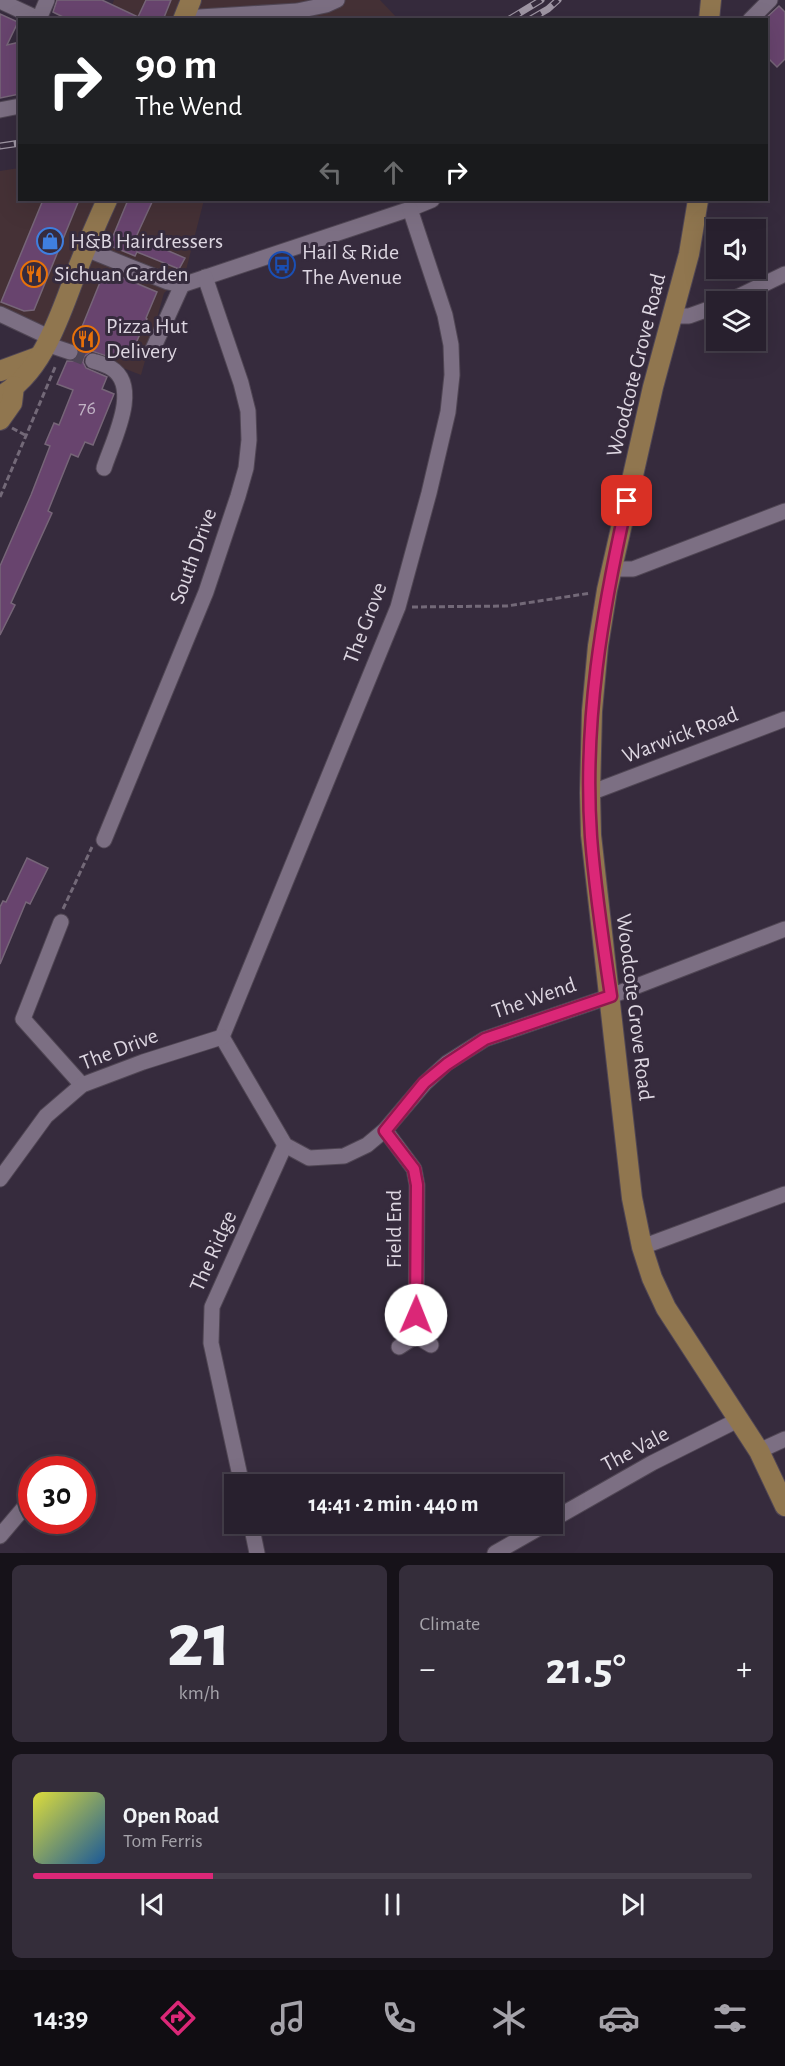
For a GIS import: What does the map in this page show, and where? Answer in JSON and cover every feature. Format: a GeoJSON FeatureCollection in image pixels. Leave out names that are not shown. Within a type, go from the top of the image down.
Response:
{"type":"FeatureCollection","features":[{"type":"Feature","properties":{"kind":"main road"},"geometry":{"type":"LineString","coordinates":[[709,18],[711,0]]}},
{"type":"Feature","properties":{"kind":"main road"},"geometry":{"type":"LineString","coordinates":[[0,420],[12,403],[7,391],[27,373],[48,346],[107,201]]}},
{"type":"Feature","properties":{"kind":"main road","name":"Woodcote Grove Road"},"geometry":{"type":"LineString","coordinates":[[698,201],[689,254],[653,387],[607,590],[598,646],[592,711],[591,836],[598,911],[611,996],[632,1198],[642,1247],[652,1278],[666,1308],[740,1419],[759,1451],[785,1506]]}},
{"type":"Feature","properties":{"kind":"main road"},"geometry":{"type":"LineString","coordinates":[[0,371],[48,346]]}},
{"type":"Feature","properties":{"kind":"street"},"geometry":{"type":"LineString","coordinates":[[40,18],[47,0]]}},
{"type":"Feature","properties":{"kind":"street"},"geometry":{"type":"LineString","coordinates":[[186,13],[297,11],[326,5],[337,0]]}},
{"type":"Feature","properties":{"kind":"street"},"geometry":{"type":"LineString","coordinates":[[752,18],[770,0]]}},
{"type":"Feature","properties":{"kind":"street"},"geometry":{"type":"LineString","coordinates":[[0,1],[38,18]]}},
{"type":"Feature","properties":{"kind":"street"},"geometry":{"type":"LineString","coordinates":[[0,110],[18,106]]}},
{"type":"Feature","properties":{"kind":"street"},"geometry":{"type":"LineString","coordinates":[[86,249],[168,282],[182,285],[430,201]]}},
{"type":"Feature","properties":{"kind":"street","name":"The Grove"},"geometry":{"type":"LineString","coordinates":[[222,1037],[398,607],[448,412],[452,375],[451,345],[445,315],[410,209]]}},
{"type":"Feature","properties":{"kind":"street"},"geometry":{"type":"LineString","coordinates":[[750,291],[785,274]]}},
{"type":"Feature","properties":{"kind":"street","name":"South Drive"},"geometry":{"type":"LineString","coordinates":[[104,840],[206,592],[246,468],[249,440],[248,411],[242,383],[205,277]]}},
{"type":"Feature","properties":{"kind":"street"},"geometry":{"type":"LineString","coordinates":[[152,351],[182,285]]}},
{"type":"Feature","properties":{"kind":"street"},"geometry":{"type":"LineString","coordinates":[[673,316],[689,316],[706,310]]}},
{"type":"Feature","properties":{"kind":"street"},"geometry":{"type":"LineString","coordinates":[[0,314],[48,346],[70,352]]}},
{"type":"Feature","properties":{"kind":"street"},"geometry":{"type":"LineString","coordinates":[[93,361],[117,373],[124,388],[125,406],[104,468]]}},
{"type":"Feature","properties":{"kind":"street"},"geometry":{"type":"LineString","coordinates":[[612,569],[633,569],[785,511]]}},
{"type":"Feature","properties":{"kind":"street","name":"Warwick Road"},"geometry":{"type":"LineString","coordinates":[[590,793],[785,719]]}},
{"type":"Feature","properties":{"kind":"street"},"geometry":{"type":"LineString","coordinates":[[61,922],[23,1019],[82,1085]]}},
{"type":"Feature","properties":{"kind":"street","name":"The Wend"},"geometry":{"type":"LineString","coordinates":[[285,1145],[309,1158],[344,1156],[367,1145],[385,1131],[424,1083],[447,1064],[485,1039],[611,996],[785,929]]}},
{"type":"Feature","properties":{"kind":"street"},"geometry":{"type":"LineString","coordinates":[[222,1037],[285,1145]]}},
{"type":"Feature","properties":{"kind":"street","name":"The Drive"},"geometry":{"type":"LineString","coordinates":[[0,1179],[46,1116],[82,1085],[143,1062],[222,1037]]}},
{"type":"Feature","properties":{"kind":"street","name":"Field End"},"geometry":{"type":"LineString","coordinates":[[385,1131],[414,1169],[417,1185],[416,1336]]}},
{"type":"Feature","properties":{"kind":"street","name":"The Ridge"},"geometry":{"type":"LineString","coordinates":[[240,1474],[212,1343],[212,1307],[285,1145]]}},
{"type":"Feature","properties":{"kind":"street"},"geometry":{"type":"LineString","coordinates":[[642,1247],[785,1194]]}},
{"type":"Feature","properties":{"kind":"street"},"geometry":{"type":"LineString","coordinates":[[399,1347],[416,1336],[431,1345]]}},
{"type":"Feature","properties":{"kind":"street","name":"The Vale"},"geometry":{"type":"LineString","coordinates":[[563,1514],[652,1463],[740,1419]]}},
{"type":"Feature","properties":{"kind":"street"},"geometry":{"type":"LineString","coordinates":[[759,1451],[785,1439]]}},
{"type":"Feature","properties":{"kind":"street"},"geometry":{"type":"LineString","coordinates":[[0,1536],[18,1515]]}},
{"type":"Feature","properties":{"kind":"street"},"geometry":{"type":"LineString","coordinates":[[253,1534],[257,1553]]}},
{"type":"Feature","properties":{"kind":"street"},"geometry":{"type":"LineString","coordinates":[[495,1553],[528,1534]]}},
{"type":"Feature","properties":{"kind":"path"},"geometry":{"type":"LineString","coordinates":[[0,496],[58,360],[48,346]]}},
{"type":"Feature","properties":{"kind":"path"},"geometry":{"type":"LineString","coordinates":[[398,607],[507,606],[607,590]]}},
{"type":"Feature","properties":{"kind":"path"},"geometry":{"type":"LineString","coordinates":[[61,922],[61,913],[91,847],[104,840]]}},
{"type":"Feature","properties":{"kind":"shaded area"},"geometry":{"type":"Polygon","coordinates":[[[114,0],[380,0],[397,18],[116,18],[112,5],[114,0]]]}},
{"type":"Feature","properties":{"kind":"shaded area"},"geometry":{"type":"Polygon","coordinates":[[[18,168],[18,201],[204,201],[185,274],[164,293],[141,375],[0,320],[0,171],[18,168]]]}},
{"type":"Feature","properties":{"kind":"building"},"geometry":{"type":"Polygon","coordinates":[[[57,0],[102,0],[138,17],[146,0],[171,0],[164,18],[65,18],[53,12],[57,0]]]}},
{"type":"Feature","properties":{"kind":"building"},"geometry":{"type":"Polygon","coordinates":[[[779,6],[785,12],[785,59],[777,67],[768,58],[768,18],[766,18],[779,6]]]}},
{"type":"Feature","properties":{"kind":"building"},"geometry":{"type":"Polygon","coordinates":[[[0,14],[18,22],[7,45],[18,42],[18,94],[0,98],[0,14]]]}},
{"type":"Feature","properties":{"kind":"building"},"geometry":{"type":"Polygon","coordinates":[[[43,201],[79,201],[34,310],[24,311],[1,302],[43,201]]]}},
{"type":"Feature","properties":{"kind":"building"},"geometry":{"type":"Polygon","coordinates":[[[128,201],[153,201],[136,237],[185,258],[179,269],[137,252],[135,256],[113,247],[111,241],[128,201]]]}},
{"type":"Feature","properties":{"kind":"building"},"geometry":{"type":"Polygon","coordinates":[[[105,270],[157,292],[130,356],[118,350],[115,359],[92,351],[84,357],[83,362],[86,368],[107,377],[102,389],[114,394],[93,445],[85,442],[78,457],[71,454],[48,511],[52,513],[11,603],[15,605],[0,635],[0,566],[50,446],[45,444],[54,423],[59,425],[73,390],[57,384],[67,361],[73,361],[79,356],[79,349],[75,344],[105,270]]]}},
{"type":"Feature","properties":{"kind":"building"},"geometry":{"type":"Polygon","coordinates":[[[27,858],[48,868],[30,904],[26,902],[0,964],[0,907],[3,901],[6,902],[27,858]]]}},
{"type":"Feature","properties":{"kind":"tunnel"},"geometry":{"type":"LineString","coordinates":[[70,352],[93,361]]}},
{"type":"Feature","properties":{"kind":"railway"},"geometry":{"type":"LineString","coordinates":[[511,18],[541,0]]}},
{"type":"Feature","properties":{"kind":"railway"},"geometry":{"type":"LineString","coordinates":[[532,18],[558,0]]}},
{"type":"Feature","properties":{"kind":"railway"},"geometry":{"type":"LineString","coordinates":[[0,146],[18,143]]}},
{"type":"Feature","properties":{"kind":"place","name":"H&B Hairdressers"},"geometry":{"type":"Point","coordinates":[50,241]}},
{"type":"Feature","properties":{"kind":"place","name":"Hail & Ride The Avenue"},"geometry":{"type":"Point","coordinates":[282,265]}},
{"type":"Feature","properties":{"kind":"place","name":"Sichuan Garden"},"geometry":{"type":"Point","coordinates":[34,274]}},
{"type":"Feature","properties":{"kind":"place","name":"Pizza Hut Delivery"},"geometry":{"type":"Point","coordinates":[86,339]}},
{"type":"Feature","properties":{"kind":"route"},"geometry":{"type":"LineString","coordinates":[[416,1315],[417,1185],[414,1169],[385,1131],[424,1083],[447,1064],[485,1039],[611,996],[598,911],[591,836],[592,711],[598,646],[607,590],[627,501]]}}]}
